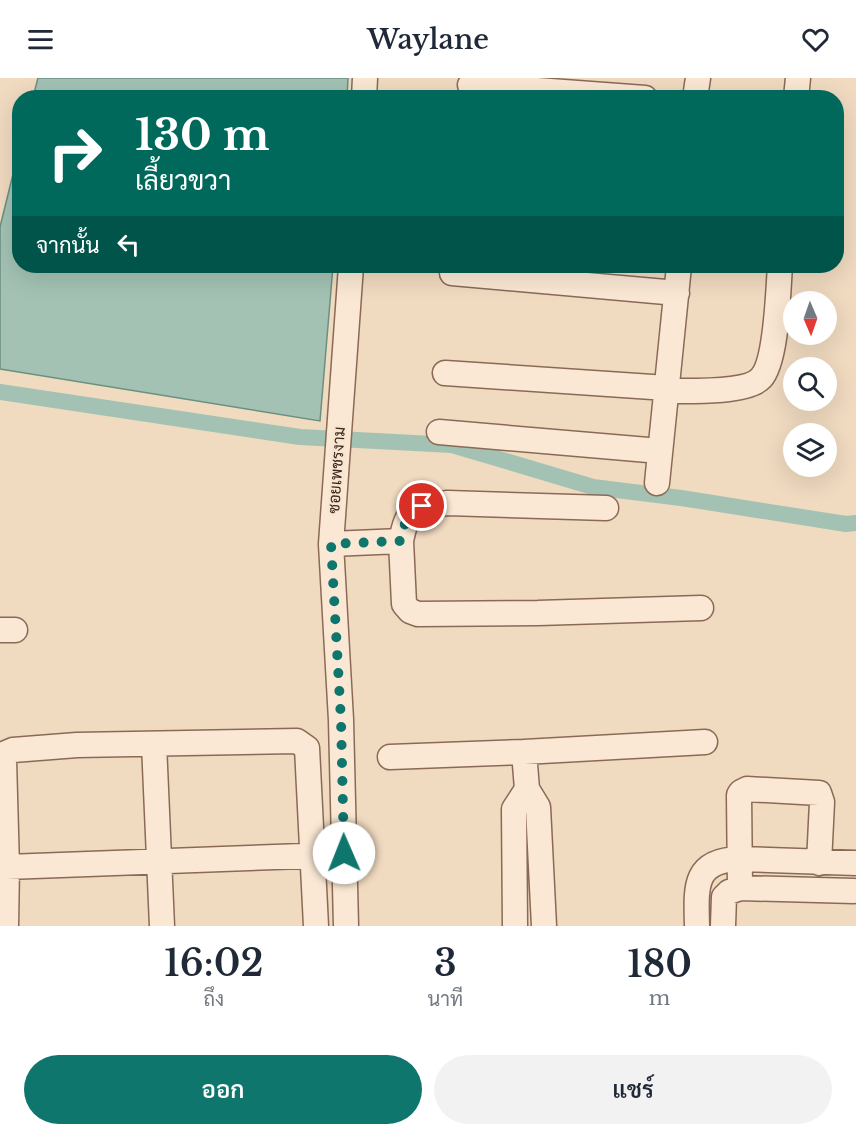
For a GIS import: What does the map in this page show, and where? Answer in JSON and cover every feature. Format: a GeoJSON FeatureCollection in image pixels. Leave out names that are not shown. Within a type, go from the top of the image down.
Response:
{"type":"FeatureCollection","features":[{"type":"Feature","properties":{"kind":"street"},"geometry":{"type":"LineString","coordinates":[[470,85],[537,90]]}},
{"type":"Feature","properties":{"kind":"street","name":"ซอยเพชรงาม"},"geometry":{"type":"LineString","coordinates":[[346,926],[341,720],[331,544],[350,273]]}},
{"type":"Feature","properties":{"kind":"street"},"geometry":{"type":"LineString","coordinates":[[452,273],[677,293]]}},
{"type":"Feature","properties":{"kind":"street"},"geometry":{"type":"LineString","coordinates":[[657,483],[678,273]]}},
{"type":"Feature","properties":{"kind":"street"},"geometry":{"type":"LineString","coordinates":[[445,373],[667,390],[703,391],[744,387],[761,378],[771,357],[779,273]]}},
{"type":"Feature","properties":{"kind":"street"},"geometry":{"type":"LineString","coordinates":[[439,432],[660,451]]}},
{"type":"Feature","properties":{"kind":"street"},"geometry":{"type":"LineString","coordinates":[[606,508],[448,503],[422,506],[409,513],[401,541],[404,604],[410,611],[418,614],[701,608]]}},
{"type":"Feature","properties":{"kind":"street"},"geometry":{"type":"LineString","coordinates":[[331,544],[401,541]]}},
{"type":"Feature","properties":{"kind":"street"},"geometry":{"type":"LineString","coordinates":[[6,926],[4,760],[6,753],[13,750],[77,745],[297,741],[303,743],[307,748],[316,926]]}},
{"type":"Feature","properties":{"kind":"street"},"geometry":{"type":"LineString","coordinates":[[390,757],[705,742]]}},
{"type":"Feature","properties":{"kind":"street"},"geometry":{"type":"LineString","coordinates":[[154,744],[162,926]]}},
{"type":"Feature","properties":{"kind":"street"},"geometry":{"type":"LineString","coordinates":[[524,752],[527,789],[538,807],[544,926]]}},
{"type":"Feature","properties":{"kind":"street"},"geometry":{"type":"LineString","coordinates":[[515,926],[514,809],[527,789]]}},
{"type":"Feature","properties":{"kind":"street"},"geometry":{"type":"LineString","coordinates":[[740,888],[739,795],[747,789],[819,794],[821,797],[819,863]]}},
{"type":"Feature","properties":{"kind":"street"},"geometry":{"type":"LineString","coordinates":[[7,867],[344,853]]}},
{"type":"Feature","properties":{"kind":"street"},"geometry":{"type":"LineString","coordinates":[[697,926],[697,887],[702,874],[710,865],[725,859],[856,863]]}},
{"type":"Feature","properties":{"kind":"street"},"geometry":{"type":"LineString","coordinates":[[723,926],[724,897],[729,892],[740,888],[854,891]]}},
{"type":"Feature","properties":{"kind":"street"},"geometry":{"type":"LineString","coordinates":[[514,897],[543,897]]}},
{"type":"Feature","properties":{"kind":"shaded area"},"geometry":{"type":"Polygon","coordinates":[[[38,78],[348,78],[347,90],[35,90],[38,78]]]}},
{"type":"Feature","properties":{"kind":"shaded area"},"geometry":{"type":"Polygon","coordinates":[[[12,178],[12,273],[332,273],[320,421],[0,369],[0,227],[12,178]]]}},
{"type":"Feature","properties":{"kind":"waterway"},"geometry":{"type":"LineString","coordinates":[[0,392],[300,437],[452,445],[593,487],[681,498],[846,524],[856,523]]}},
{"type":"Feature","properties":{"kind":"route"},"geometry":{"type":"LineString","coordinates":[[344,853],[341,720],[331,544],[401,541],[409,513],[422,506]]}}]}
